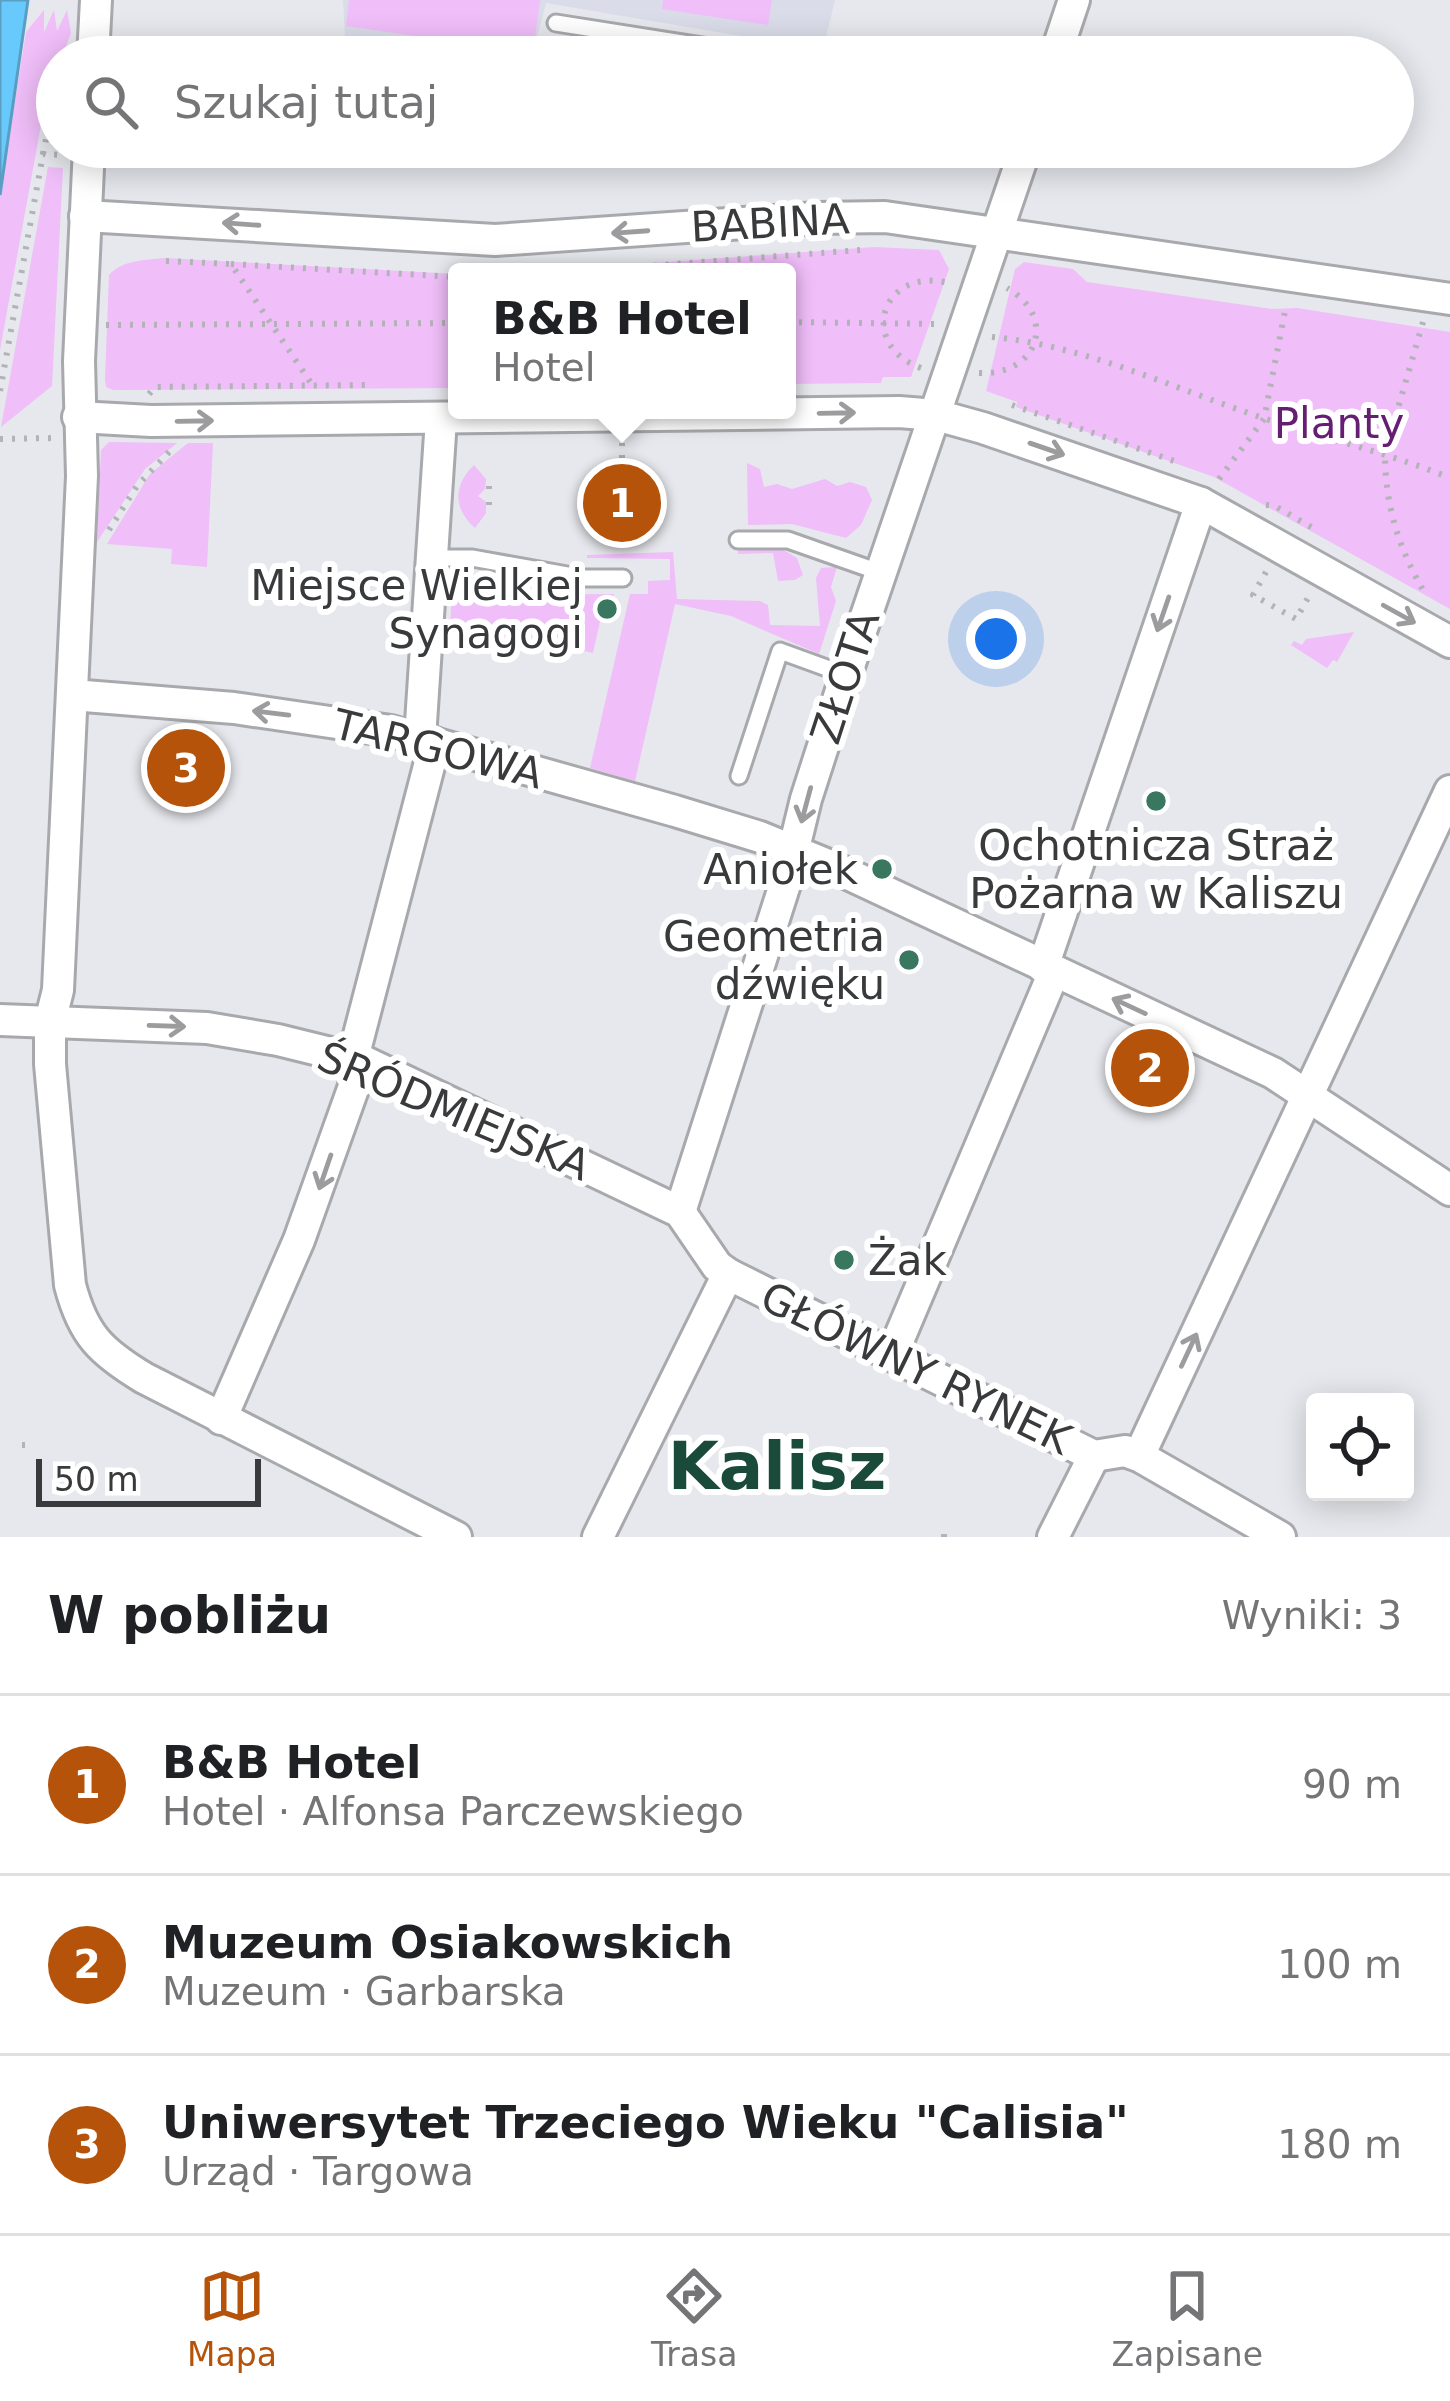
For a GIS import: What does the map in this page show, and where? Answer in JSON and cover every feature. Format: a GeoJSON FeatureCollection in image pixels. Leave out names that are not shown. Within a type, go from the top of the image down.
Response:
{"type":"FeatureCollection","features":[{"type":"Feature","properties":{"kind":"street"},"geometry":{"type":"LineString","coordinates":[[94,36],[96,0]]}},
{"type":"Feature","properties":{"kind":"street"},"geometry":{"type":"LineString","coordinates":[[1062,36],[1074,0]]}},
{"type":"Feature","properties":{"kind":"street"},"geometry":{"type":"LineString","coordinates":[[81,168],[85,216],[67,428],[82,476],[58,990],[50,1022],[50,1064],[76,1310],[107,1355],[450,1536]]}},
{"type":"Feature","properties":{"kind":"street","name":"ZŁOTA"},"geometry":{"type":"LineString","coordinates":[[680,1212],[879,572],[1019,168]]}},
{"type":"Feature","properties":{"kind":"street","name":"BABINA"},"geometry":{"type":"LineString","coordinates":[[85,216],[495,240],[802,208],[1450,299]]}},
{"type":"Feature","properties":{"kind":"street"},"geometry":{"type":"LineString","coordinates":[[796,413],[936,415],[1209,493],[1450,642]]}},
{"type":"Feature","properties":{"kind":"street"},"geometry":{"type":"LineString","coordinates":[[67,428],[151,422],[448,418],[434,558],[428,741],[358,1060],[299,1240],[221,1419]]}},
{"type":"Feature","properties":{"kind":"street"},"geometry":{"type":"LineString","coordinates":[[892,1355],[1049,970],[1209,493]]}},
{"type":"Feature","properties":{"kind":"street","name":"TARGOWA"},"geometry":{"type":"LineString","coordinates":[[72,695],[235,708],[428,741],[675,811],[795,851],[1273,1073],[1450,1190]]}},
{"type":"Feature","properties":{"kind":"street"},"geometry":{"type":"LineString","coordinates":[[1139,1456],[1450,791]]}},
{"type":"Feature","properties":{"kind":"street","name":"ŚRÓDMIEJSKA"},"geometry":{"type":"LineString","coordinates":[[0,1020],[207,1028],[358,1060],[680,1212]]}},
{"type":"Feature","properties":{"kind":"street"},"geometry":{"type":"LineString","coordinates":[[680,1212],[717,1266],[728,1274]]}},
{"type":"Feature","properties":{"kind":"street","name":"GŁÓWNY RYNEK"},"geometry":{"type":"LineString","coordinates":[[598,1537],[728,1274],[1094,1456],[1053,1537]]}},
{"type":"Feature","properties":{"kind":"street"},"geometry":{"type":"LineString","coordinates":[[1094,1456],[1124,1451],[1139,1456],[1280,1537]]}},
{"type":"Feature","properties":{"kind":"lane"},"geometry":{"type":"LineString","coordinates":[[556,23],[639,36]]}},
{"type":"Feature","properties":{"kind":"lane"},"geometry":{"type":"LineString","coordinates":[[738,540],[788,540],[879,572]]}},
{"type":"Feature","properties":{"kind":"lane"},"geometry":{"type":"LineString","coordinates":[[434,558],[472,558],[584,578],[623,578]]}},
{"type":"Feature","properties":{"kind":"lane"},"geometry":{"type":"LineString","coordinates":[[740,776],[780,651],[846,675]]}},
{"type":"Feature","properties":{"kind":"path"},"geometry":{"type":"LineString","coordinates":[[0,391],[41,168]]}},
{"type":"Feature","properties":{"kind":"path"},"geometry":{"type":"LineString","coordinates":[[734,263],[865,250]]}},
{"type":"Feature","properties":{"kind":"path"},"geometry":{"type":"LineString","coordinates":[[166,261],[448,276]]}},
{"type":"Feature","properties":{"kind":"path"},"geometry":{"type":"LineString","coordinates":[[231,264],[314,386]]}},
{"type":"Feature","properties":{"kind":"path"},"geometry":{"type":"LineString","coordinates":[[924,369],[896,354],[884,335],[890,300],[907,284],[930,279],[952,284]]}},
{"type":"Feature","properties":{"kind":"path"},"geometry":{"type":"LineString","coordinates":[[978,374],[1013,369],[1035,341],[1034,316],[1027,303],[1004,286]]}},
{"type":"Feature","properties":{"kind":"path"},"geometry":{"type":"LineString","coordinates":[[1209,493],[1264,418],[1282,314]]}},
{"type":"Feature","properties":{"kind":"path"},"geometry":{"type":"LineString","coordinates":[[1424,319],[1384,453],[1393,524],[1425,592]]}},
{"type":"Feature","properties":{"kind":"path"},"geometry":{"type":"LineString","coordinates":[[796,322],[939,324]]}},
{"type":"Feature","properties":{"kind":"path"},"geometry":{"type":"LineString","coordinates":[[102,325],[448,323]]}},
{"type":"Feature","properties":{"kind":"path"},"geometry":{"type":"LineString","coordinates":[[989,337],[1035,341],[1450,478]]}},
{"type":"Feature","properties":{"kind":"path"},"geometry":{"type":"LineString","coordinates":[[0,439],[67,428]]}},
{"type":"Feature","properties":{"kind":"path"},"geometry":{"type":"LineString","coordinates":[[103,539],[137,486],[176,447]]}},
{"type":"Feature","properties":{"kind":"path"},"geometry":{"type":"LineString","coordinates":[[622,452],[622,464]]}},
{"type":"Feature","properties":{"kind":"path"},"geometry":{"type":"LineString","coordinates":[[489,479],[489,490]]}},
{"type":"Feature","properties":{"kind":"path"},"geometry":{"type":"LineString","coordinates":[[489,502],[489,512]]}},
{"type":"Feature","properties":{"kind":"path"},"geometry":{"type":"LineString","coordinates":[[1270,565],[1253,595],[1267,603],[1296,619],[1313,589]]}},
{"type":"Feature","properties":{"kind":"shaded area"},"geometry":{"type":"Polygon","coordinates":[[[343,0],[835,0],[826,36],[740,36],[546,3],[537,36],[345,36],[343,0]]]}},
{"type":"Feature","properties":{"kind":"green space"},"geometry":{"type":"Polygon","coordinates":[[[349,0],[540,0],[535,36],[415,36],[346,26],[349,0]]]}},
{"type":"Feature","properties":{"kind":"green space"},"geometry":{"type":"Polygon","coordinates":[[[663,0],[772,0],[768,25],[662,9],[663,0]]]}},
{"type":"Feature","properties":{"kind":"green space"},"geometry":{"type":"Polygon","coordinates":[[[44,10],[44,32],[54,10],[57,31],[67,10],[70,36],[36,36],[36,152],[0,350],[0,195],[26,32],[44,10]]]}},
{"type":"Feature","properties":{"kind":"green space"},"geometry":{"type":"Polygon","coordinates":[[[48,168],[63,168],[52,386],[1,427],[48,168]]]}},
{"type":"Feature","properties":{"kind":"green space"},"geometry":{"type":"Polygon","coordinates":[[[874,247],[939,250],[949,269],[911,377],[883,377],[881,383],[796,384],[796,263],[654,263],[874,247]]]}},
{"type":"Feature","properties":{"kind":"green space"},"geometry":{"type":"Polygon","coordinates":[[[142,260],[448,274],[448,388],[113,390],[105,380],[109,275],[142,260]]]}},
{"type":"Feature","properties":{"kind":"green space","name":"Planty"},"geometry":{"type":"Polygon","coordinates":[[[1024,262],[1073,269],[1087,282],[1450,332],[1450,609],[1214,477],[1016,407],[1017,402],[986,391],[1015,269],[1024,262]]]}},
{"type":"Feature","properties":{"kind":"green space"},"geometry":{"type":"Polygon","coordinates":[[[109,442],[177,443],[145,469],[97,542],[101,450],[109,442]]]}},
{"type":"Feature","properties":{"kind":"green space"},"geometry":{"type":"Polygon","coordinates":[[[188,443],[213,443],[207,567],[171,564],[172,549],[107,544],[150,474],[188,443]]]}},
{"type":"Feature","properties":{"kind":"green space"},"geometry":{"type":"Polygon","coordinates":[[[747,463],[760,469],[764,487],[777,484],[792,489],[825,479],[837,486],[850,482],[866,487],[872,500],[861,525],[846,538],[792,524],[748,525],[747,463]]]}},
{"type":"Feature","properties":{"kind":"green space"},"geometry":{"type":"Polygon","coordinates":[[[474,465],[486,479],[478,496],[486,502],[486,513],[475,528],[458,497],[474,465]]]}},
{"type":"Feature","properties":{"kind":"green space"},"geometry":{"type":"Polygon","coordinates":[[[738,548],[782,549],[797,558],[803,575],[778,581],[773,553],[738,554],[738,548]]]}},
{"type":"Feature","properties":{"kind":"green space"},"geometry":{"type":"Polygon","coordinates":[[[673,552],[677,599],[760,601],[768,605],[770,625],[820,626],[816,578],[821,568],[837,567],[831,587],[836,601],[819,654],[731,616],[675,604],[635,781],[590,768],[630,594],[648,594],[648,581],[670,580],[670,559],[587,555],[673,552]]]}},
{"type":"Feature","properties":{"kind":"green space"},"geometry":{"type":"Polygon","coordinates":[[[474,569],[475,595],[614,594],[611,608],[603,608],[593,653],[540,641],[537,650],[483,637],[480,652],[449,646],[453,574],[474,569]]]}},
{"type":"Feature","properties":{"kind":"green space"},"geometry":{"type":"Polygon","coordinates":[[[1354,632],[1337,662],[1333,660],[1327,668],[1291,645],[1294,641],[1302,645],[1306,639],[1354,632]]]}},
{"type":"Feature","properties":{"kind":"water"},"geometry":{"type":"Polygon","coordinates":[[[0,0],[28,0],[0,195],[0,0]]]}},
{"type":"Feature","properties":{"kind":"place","name":"B&B Hotel"},"geometry":{"type":"Point","coordinates":[622,503]}},
{"type":"Feature","properties":{"kind":"place","name":"Miejsce Wielkiej Synagogi"},"geometry":{"type":"Point","coordinates":[607,609]}},
{"type":"Feature","properties":{"kind":"place","name":"Uniwersytet Trzeciego Wieku \"Calisia\""},"geometry":{"type":"Point","coordinates":[186,768]}},
{"type":"Feature","properties":{"kind":"place","name":"Ochotnicza Straż Pożarna w Kaliszu"},"geometry":{"type":"Point","coordinates":[1156,801]}},
{"type":"Feature","properties":{"kind":"place","name":"Aniołek"},"geometry":{"type":"Point","coordinates":[882,869]}},
{"type":"Feature","properties":{"kind":"place","name":"Geometria dźwięku"},"geometry":{"type":"Point","coordinates":[909,960]}},
{"type":"Feature","properties":{"kind":"place","name":"Muzeum Osiakowskich"},"geometry":{"type":"Point","coordinates":[1150,1068]}},
{"type":"Feature","properties":{"kind":"place","name":"Żak"},"geometry":{"type":"Point","coordinates":[844,1260]}},
{"type":"Feature","properties":{"kind":"district","name":"Kalisz"},"geometry":{"type":"Point","coordinates":[777,1466]}}]}
